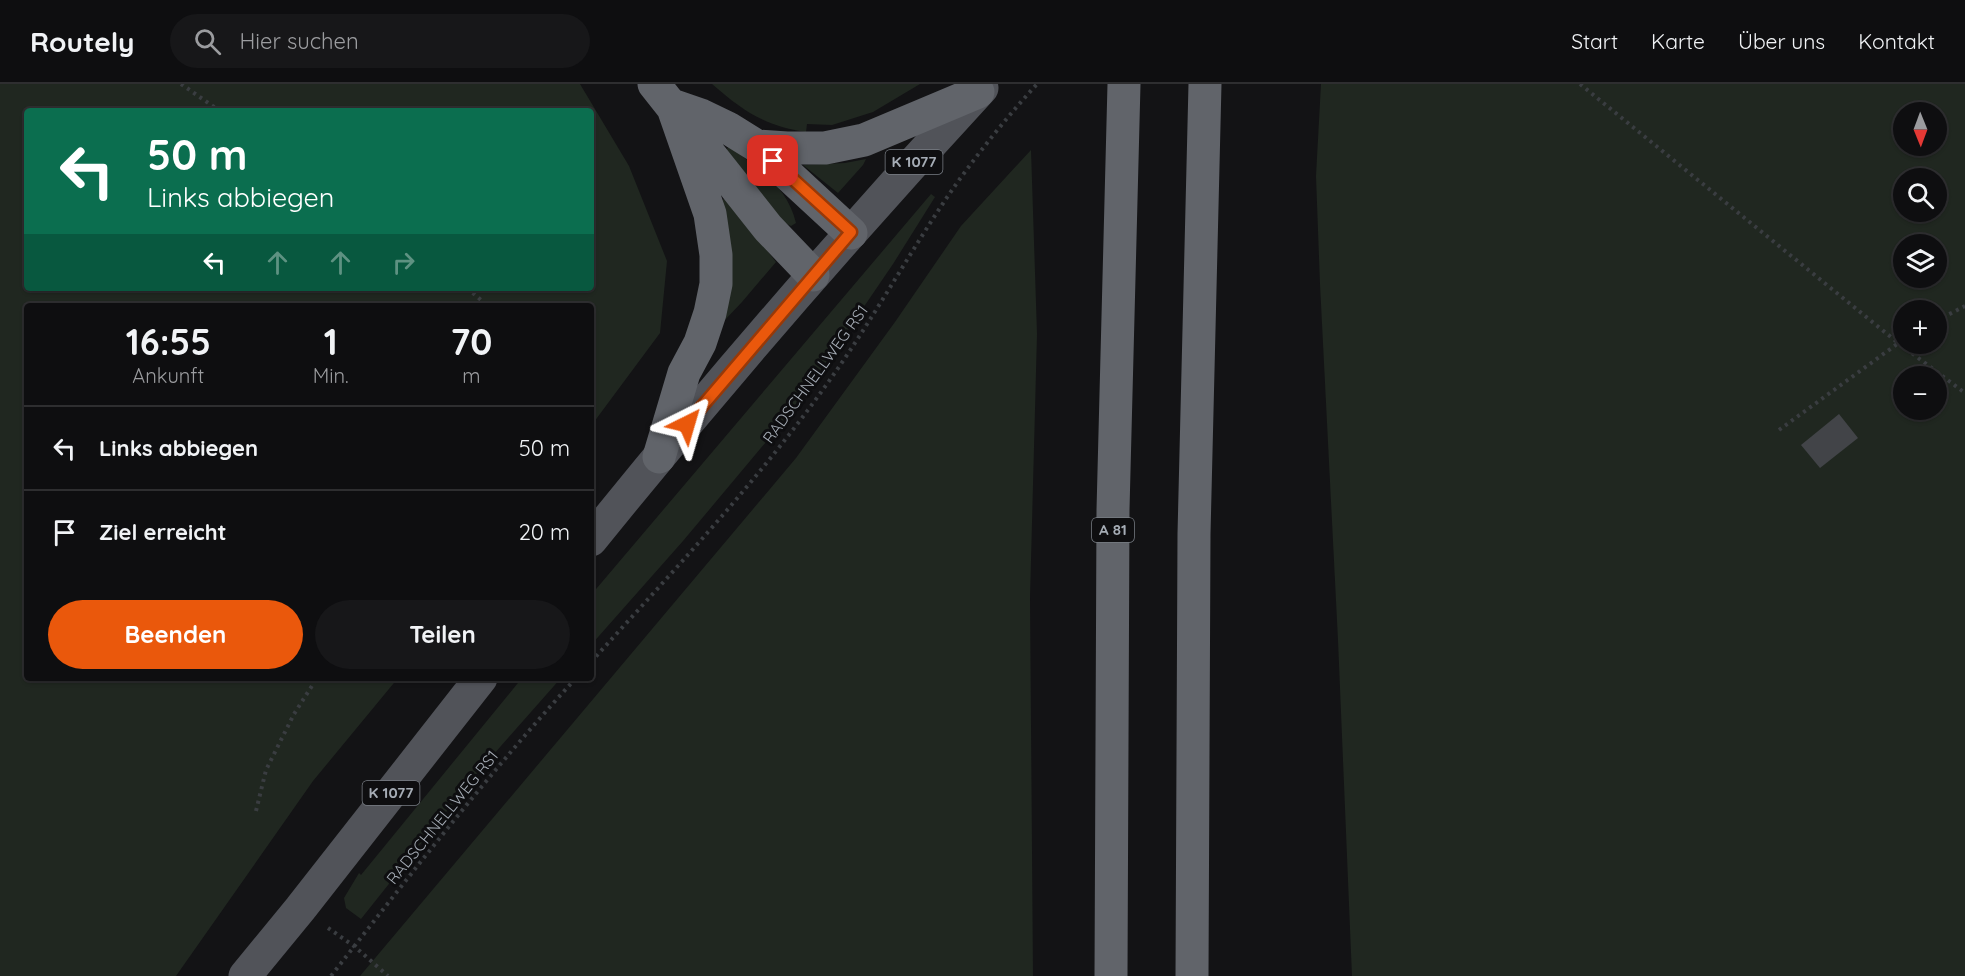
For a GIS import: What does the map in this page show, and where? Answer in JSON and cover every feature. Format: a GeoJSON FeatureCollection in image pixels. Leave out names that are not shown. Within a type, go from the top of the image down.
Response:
{"type":"FeatureCollection","features":[{"type":"Feature","properties":{"kind":"highway","name":"A 81"},"geometry":{"type":"LineString","coordinates":[[1111,976],[1113,499],[1124,84]]}},
{"type":"Feature","properties":{"kind":"highway"},"geometry":{"type":"LineString","coordinates":[[1192,976],[1194,534],[1205,84]]}},
{"type":"Feature","properties":{"kind":"highway"},"geometry":{"type":"LineString","coordinates":[[757,146],[825,148],[864,140],[982,88]]}},
{"type":"Feature","properties":{"kind":"highway"},"geometry":{"type":"LineString","coordinates":[[663,95],[728,128],[757,146],[851,232]]}},
{"type":"Feature","properties":{"kind":"highway"},"geometry":{"type":"LineString","coordinates":[[663,95],[768,228],[813,275]]}},
{"type":"Feature","properties":{"kind":"highway"},"geometry":{"type":"LineString","coordinates":[[658,457],[684,373],[700,342],[710,313],[716,284],[716,255],[710,214],[663,95]]}},
{"type":"Feature","properties":{"kind":"main road","name":"K 1077"},"geometry":{"type":"LineString","coordinates":[[594,536],[658,457],[813,275],[982,88]]}},
{"type":"Feature","properties":{"kind":"main road","name":"K 1077"},"geometry":{"type":"LineString","coordinates":[[245,976],[479,681]]}},
{"type":"Feature","properties":{"kind":"path"},"geometry":{"type":"LineString","coordinates":[[181,84],[216,108]]}},
{"type":"Feature","properties":{"kind":"path","name":"RADSCHNELLWEG RS1"},"geometry":{"type":"LineString","coordinates":[[594,659],[718,520],[794,428],[836,372],[972,162],[1037,84]]}},
{"type":"Feature","properties":{"kind":"path"},"geometry":{"type":"LineString","coordinates":[[1580,84],[1893,339]]}},
{"type":"Feature","properties":{"kind":"path"},"geometry":{"type":"LineString","coordinates":[[470,291],[484,303]]}},
{"type":"Feature","properties":{"kind":"path"},"geometry":{"type":"LineString","coordinates":[[1947,315],[1965,306]]}},
{"type":"Feature","properties":{"kind":"path"},"geometry":{"type":"LineString","coordinates":[[1779,430],[1893,345]]}},
{"type":"Feature","properties":{"kind":"path"},"geometry":{"type":"LineString","coordinates":[[1913,354],[1965,393]]}},
{"type":"Feature","properties":{"kind":"path"},"geometry":{"type":"LineString","coordinates":[[256,811],[266,770],[294,714],[315,681]]}},
{"type":"Feature","properties":{"kind":"path","name":"RADSCHNELLWEG RS1"},"geometry":{"type":"LineString","coordinates":[[331,976],[466,805],[573,681]]}},
{"type":"Feature","properties":{"kind":"path"},"geometry":{"type":"LineString","coordinates":[[354,946],[388,976]]}},
{"type":"Feature","properties":{"kind":"shaded area"},"geometry":{"type":"Polygon","coordinates":[[[0,84],[580,84],[629,166],[667,261],[660,333],[594,422],[594,303],[24,303],[24,681],[396,681],[313,781],[176,976],[0,976],[0,84]]]}},
{"type":"Feature","properties":{"kind":"shaded area"},"geometry":{"type":"Polygon","coordinates":[[[712,84],[920,84],[873,112],[832,125],[807,124],[806,132],[778,126],[755,116],[712,84]]]}},
{"type":"Feature","properties":{"kind":"shaded area"},"geometry":{"type":"Polygon","coordinates":[[[1321,84],[1965,84],[1965,976],[1352,976],[1316,176],[1321,84]]]}},
{"type":"Feature","properties":{"kind":"shaded area"},"geometry":{"type":"Polygon","coordinates":[[[729,146],[761,170],[778,188],[786,198],[796,223],[791,226],[776,218],[723,154],[729,146]]]}},
{"type":"Feature","properties":{"kind":"shaded area"},"geometry":{"type":"Polygon","coordinates":[[[1031,150],[1037,334],[1030,598],[1033,976],[360,976],[796,458],[895,322],[961,226],[1031,150]]]}},
{"type":"Feature","properties":{"kind":"shaded area"},"geometry":{"type":"Polygon","coordinates":[[[866,159],[838,193],[803,165],[845,163],[866,159]]]}},
{"type":"Feature","properties":{"kind":"shaded area"},"geometry":{"type":"Polygon","coordinates":[[[931,194],[935,197],[893,264],[797,405],[683,541],[594,642],[594,591],[931,194]]]}},
{"type":"Feature","properties":{"kind":"shaded area"},"geometry":{"type":"Polygon","coordinates":[[[724,199],[730,202],[776,262],[723,322],[721,201],[724,199]]]}},
{"type":"Feature","properties":{"kind":"shaded area"},"geometry":{"type":"Polygon","coordinates":[[[520,681],[558,681],[478,772],[361,919],[346,908],[344,898],[359,873],[361,875],[520,681]]]}},
{"type":"Feature","properties":{"kind":"building"},"geometry":{"type":"Polygon","coordinates":[[[1839,414],[1858,438],[1820,468],[1801,445],[1839,414]]]}},
{"type":"Feature","properties":{"kind":"route"},"geometry":{"type":"LineString","coordinates":[[687,424],[851,232],[773,161]]}}]}
